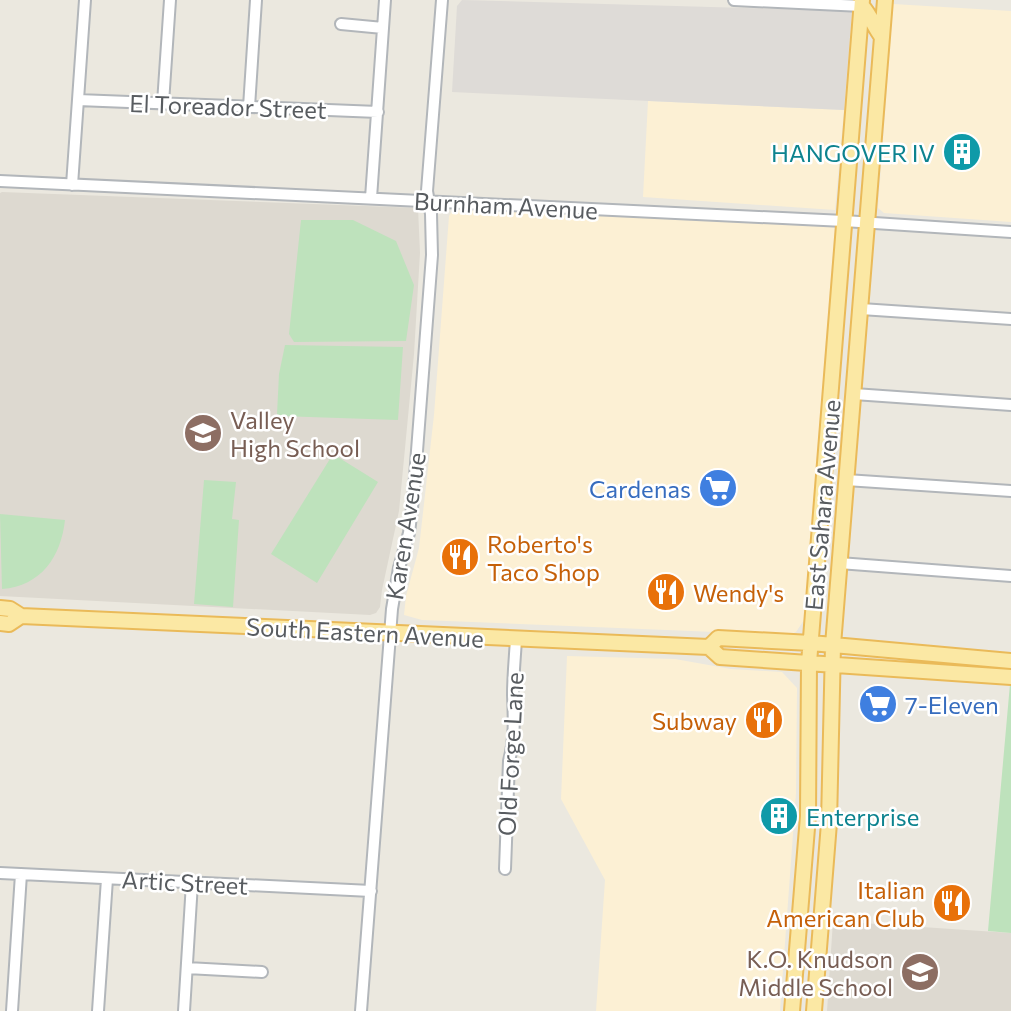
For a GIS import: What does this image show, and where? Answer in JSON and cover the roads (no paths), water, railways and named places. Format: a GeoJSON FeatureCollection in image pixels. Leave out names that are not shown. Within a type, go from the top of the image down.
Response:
{"type":"FeatureCollection","features":[{"type":"Feature","properties":{"kind":"main road","name":"East Sahara Avenue"},"geometry":{"type":"LineString","coordinates":[[814,1011],[830,803],[833,645],[882,37],[874,3]]}},
{"type":"Feature","properties":{"kind":"main road","name":"East Sahara Avenue"},"geometry":{"type":"LineString","coordinates":[[792,1011],[808,807],[809,663],[844,220],[874,3]]}},
{"type":"Feature","properties":{"kind":"main road"},"geometry":{"type":"LineString","coordinates":[[874,3],[872,16],[875,29],[882,37]]}},
{"type":"Feature","properties":{"kind":"main road"},"geometry":{"type":"LineString","coordinates":[[828,432],[850,434]]}},
{"type":"Feature","properties":{"kind":"main road","name":"South Eastern Avenue"},"geometry":{"type":"LineString","coordinates":[[0,608],[10,609],[21,617]]}},
{"type":"Feature","properties":{"kind":"main road","name":"South Eastern Avenue"},"geometry":{"type":"LineString","coordinates":[[0,624],[9,624],[21,617],[709,647],[720,657],[1007,674]]}},
{"type":"Feature","properties":{"kind":"main road","name":"South Eastern Avenue"},"geometry":{"type":"LineString","coordinates":[[709,647],[718,638],[811,643],[1011,661]]}},
{"type":"Feature","properties":{"kind":"main road"},"geometry":{"type":"LineString","coordinates":[[805,857],[826,865]]}},
{"type":"Feature","properties":{"kind":"street"},"geometry":{"type":"LineString","coordinates":[[72,185],[85,0]]}},
{"type":"Feature","properties":{"kind":"street"},"geometry":{"type":"LineString","coordinates":[[163,103],[170,0]]}},
{"type":"Feature","properties":{"kind":"street"},"geometry":{"type":"LineString","coordinates":[[249,107],[256,0]]}},
{"type":"Feature","properties":{"kind":"street"},"geometry":{"type":"LineString","coordinates":[[371,198],[385,0]]}},
{"type":"Feature","properties":{"kind":"street","name":"Karen Avenue"},"geometry":{"type":"LineString","coordinates":[[362,1011],[390,633],[398,568],[409,533],[414,490],[432,255],[427,191],[442,0]]}},
{"type":"Feature","properties":{"kind":"street"},"geometry":{"type":"LineString","coordinates":[[734,0],[874,3]]}},
{"type":"Feature","properties":{"kind":"street"},"geometry":{"type":"LineString","coordinates":[[341,24],[383,28]]}},
{"type":"Feature","properties":{"kind":"street","name":"El Toreador Street"},"geometry":{"type":"LineString","coordinates":[[78,100],[378,112]]}},
{"type":"Feature","properties":{"kind":"street","name":"Burnham Avenue"},"geometry":{"type":"LineString","coordinates":[[0,181],[429,203],[844,220],[1011,232]]}},
{"type":"Feature","properties":{"kind":"street"},"geometry":{"type":"LineString","coordinates":[[860,309],[1011,319]]}},
{"type":"Feature","properties":{"kind":"street"},"geometry":{"type":"LineString","coordinates":[[854,394],[1011,405]]}},
{"type":"Feature","properties":{"kind":"street"},"geometry":{"type":"LineString","coordinates":[[846,480],[1011,491]]}},
{"type":"Feature","properties":{"kind":"street"},"geometry":{"type":"LineString","coordinates":[[839,563],[1011,576]]}},
{"type":"Feature","properties":{"kind":"street","name":"Old Forge Lane"},"geometry":{"type":"LineString","coordinates":[[505,869],[509,761],[516,709],[513,696],[516,639]]}},
{"type":"Feature","properties":{"kind":"street","name":"Artic Street"},"geometry":{"type":"LineString","coordinates":[[0,873],[370,891]]}},
{"type":"Feature","properties":{"kind":"street"},"geometry":{"type":"LineString","coordinates":[[12,1011],[21,874]]}},
{"type":"Feature","properties":{"kind":"street"},"geometry":{"type":"LineString","coordinates":[[98,1011],[107,878]]}},
{"type":"Feature","properties":{"kind":"street"},"geometry":{"type":"LineString","coordinates":[[184,1011],[192,883]]}},
{"type":"Feature","properties":{"kind":"street"},"geometry":{"type":"LineString","coordinates":[[187,968],[262,972]]}},
{"type":"Feature","properties":{"kind":"place","name":"HANGOVER IV"},"geometry":{"type":"Point","coordinates":[962,152]}},
{"type":"Feature","properties":{"kind":"place","name":"Valley High School"},"geometry":{"type":"Point","coordinates":[203,433]}},
{"type":"Feature","properties":{"kind":"place","name":"Cardenas"},"geometry":{"type":"Point","coordinates":[718,488]}},
{"type":"Feature","properties":{"kind":"place","name":"Roberto's Taco Shop"},"geometry":{"type":"Point","coordinates":[460,557]}},
{"type":"Feature","properties":{"kind":"place","name":"Wendy's"},"geometry":{"type":"Point","coordinates":[666,592]}},
{"type":"Feature","properties":{"kind":"place","name":"7-Eleven"},"geometry":{"type":"Point","coordinates":[878,704]}},
{"type":"Feature","properties":{"kind":"place","name":"Subway"},"geometry":{"type":"Point","coordinates":[764,720]}},
{"type":"Feature","properties":{"kind":"place","name":"Enterprise"},"geometry":{"type":"Point","coordinates":[779,816]}},
{"type":"Feature","properties":{"kind":"place","name":"Italian American Club"},"geometry":{"type":"Point","coordinates":[952,903]}},
{"type":"Feature","properties":{"kind":"place","name":"K.O. Knudson Middle School"},"geometry":{"type":"Point","coordinates":[920,972]}}]}
